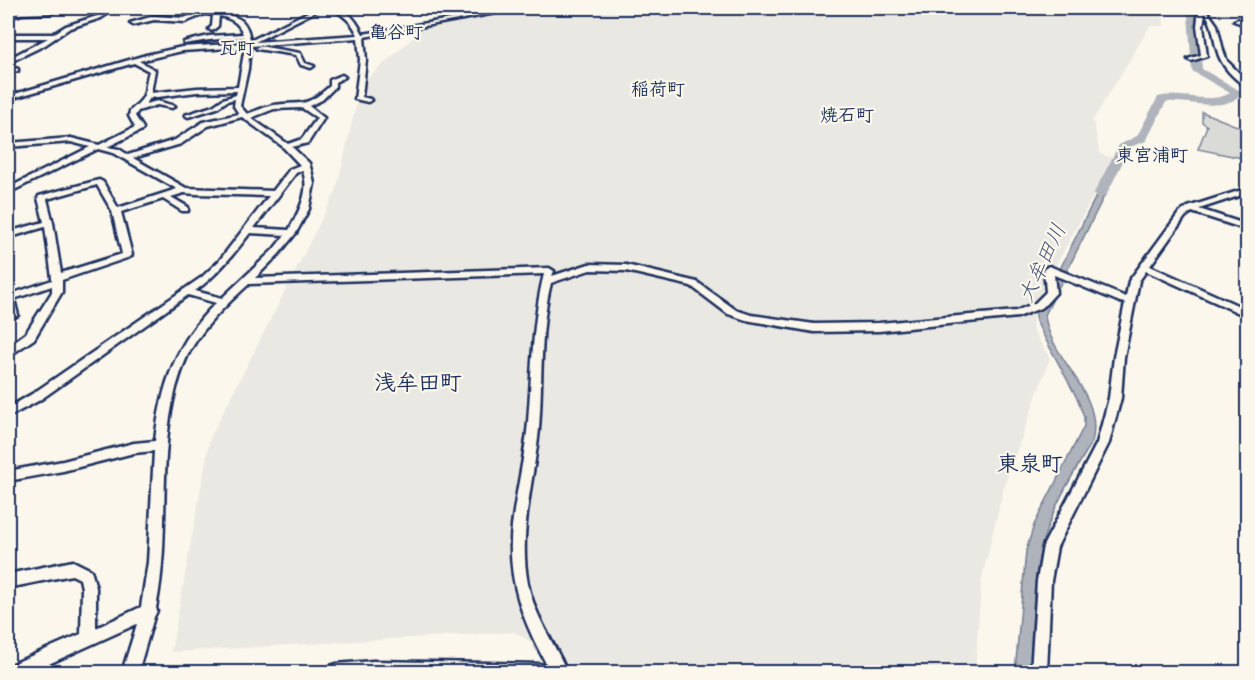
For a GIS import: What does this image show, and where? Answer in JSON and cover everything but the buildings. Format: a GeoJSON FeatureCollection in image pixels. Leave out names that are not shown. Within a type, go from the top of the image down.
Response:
{"type":"FeatureCollection","features":[{"type":"Feature","properties":{"kind":"street"},"geometry":{"type":"LineString","coordinates":[[8,17],[37,8]]}},
{"type":"Feature","properties":{"kind":"street"},"geometry":{"type":"LineString","coordinates":[[23,13],[60,8]]}},
{"type":"Feature","properties":{"kind":"street"},"geometry":{"type":"LineString","coordinates":[[130,672],[150,610],[161,446],[168,401],[183,352],[203,323],[275,252],[291,233],[309,194],[310,182],[306,165],[245,116],[237,106],[248,42],[238,20],[182,8]]}},
{"type":"Feature","properties":{"kind":"street"},"geometry":{"type":"LineString","coordinates":[[133,23],[154,18],[185,20],[204,13],[230,8]]}},
{"type":"Feature","properties":{"kind":"street"},"geometry":{"type":"LineString","coordinates":[[248,42],[319,8]]}},
{"type":"Feature","properties":{"kind":"street"},"geometry":{"type":"LineString","coordinates":[[336,8],[350,16],[362,36],[363,68],[358,99],[368,100]]}},
{"type":"Feature","properties":{"kind":"street"},"geometry":{"type":"LineString","coordinates":[[8,98],[144,58],[190,48],[248,42],[362,36],[521,8]]}},
{"type":"Feature","properties":{"kind":"street"},"geometry":{"type":"LineString","coordinates":[[1191,59],[1204,56],[1200,26],[1202,8],[1209,13],[1215,23],[1225,64],[1248,86]]}},
{"type":"Feature","properties":{"kind":"street"},"geometry":{"type":"LineString","coordinates":[[71,20],[88,19],[111,9]]}},
{"type":"Feature","properties":{"kind":"street"},"geometry":{"type":"LineString","coordinates":[[8,60],[75,24],[99,18],[111,9]]}},
{"type":"Feature","properties":{"kind":"street"},"geometry":{"type":"LineString","coordinates":[[87,12],[101,14]]}},
{"type":"Feature","properties":{"kind":"street"},"geometry":{"type":"LineString","coordinates":[[212,29],[215,26],[216,14]]}},
{"type":"Feature","properties":{"kind":"street"},"geometry":{"type":"LineString","coordinates":[[1248,16],[1237,21],[1248,24]]}},
{"type":"Feature","properties":{"kind":"street"},"geometry":{"type":"LineString","coordinates":[[8,36],[51,36]]}},
{"type":"Feature","properties":{"kind":"street"},"geometry":{"type":"LineString","coordinates":[[8,60],[43,44],[51,36]]}},
{"type":"Feature","properties":{"kind":"street"},"geometry":{"type":"LineString","coordinates":[[248,42],[298,54],[303,64],[311,66]]}},
{"type":"Feature","properties":{"kind":"street"},"geometry":{"type":"LineString","coordinates":[[8,52],[19,53]]}},
{"type":"Feature","properties":{"kind":"street"},"geometry":{"type":"LineString","coordinates":[[135,61],[152,70],[149,77],[150,91],[139,109]]}},
{"type":"Feature","properties":{"kind":"street"},"geometry":{"type":"LineString","coordinates":[[8,71],[16,70]]}},
{"type":"Feature","properties":{"kind":"street"},"geometry":{"type":"LineString","coordinates":[[128,157],[178,142],[206,124],[277,107],[292,109],[313,103],[333,86],[332,81],[342,77]]}},
{"type":"Feature","properties":{"kind":"street"},"geometry":{"type":"LineString","coordinates":[[147,96],[189,91],[239,93]]}},
{"type":"Feature","properties":{"kind":"street"},"geometry":{"type":"LineString","coordinates":[[189,115],[239,93]]}},
{"type":"Feature","properties":{"kind":"street"},"geometry":{"type":"LineString","coordinates":[[8,191],[139,128],[132,116],[133,111],[157,103],[172,106]]}},
{"type":"Feature","properties":{"kind":"street"},"geometry":{"type":"LineString","coordinates":[[286,147],[305,141],[321,118],[304,106]]}},
{"type":"Feature","properties":{"kind":"street"},"geometry":{"type":"LineString","coordinates":[[8,145],[71,140],[128,157],[184,190],[276,194]]}},
{"type":"Feature","properties":{"kind":"street"},"geometry":{"type":"LineString","coordinates":[[8,413],[36,397],[187,292],[222,263],[293,171],[306,165]]}},
{"type":"Feature","properties":{"kind":"street"},"geometry":{"type":"LineString","coordinates":[[8,351],[25,340],[37,327],[57,292],[57,279],[49,223],[42,198],[99,182],[116,211],[127,255],[57,279],[8,298],[13,315]]}},
{"type":"Feature","properties":{"kind":"street"},"geometry":{"type":"LineString","coordinates":[[116,211],[184,190]]}},
{"type":"Feature","properties":{"kind":"street"},"geometry":{"type":"LineString","coordinates":[[1039,672],[1044,581],[1050,546],[1103,442],[1115,398],[1119,357],[1134,281],[1182,215],[1191,209],[1248,190]]}},
{"type":"Feature","properties":{"kind":"street"},"geometry":{"type":"LineString","coordinates":[[164,196],[185,209]]}},
{"type":"Feature","properties":{"kind":"street"},"geometry":{"type":"LineString","coordinates":[[1191,209],[1248,228]]}},
{"type":"Feature","properties":{"kind":"street"},"geometry":{"type":"LineString","coordinates":[[10,232],[49,223]]}},
{"type":"Feature","properties":{"kind":"street"},"geometry":{"type":"LineString","coordinates":[[247,230],[291,233]]}},
{"type":"Feature","properties":{"kind":"street"},"geometry":{"type":"LineString","coordinates":[[245,281],[547,276],[589,267],[626,268],[694,284],[732,312],[750,318],[814,328],[879,327],[1018,314],[1039,305],[1051,293],[1048,269],[1123,300]]}},
{"type":"Feature","properties":{"kind":"street"},"geometry":{"type":"LineString","coordinates":[[1144,267],[1248,314]]}},
{"type":"Feature","properties":{"kind":"street"},"geometry":{"type":"LineString","coordinates":[[547,276],[533,433],[516,543],[521,585],[534,629],[560,672]]}},
{"type":"Feature","properties":{"kind":"street"},"geometry":{"type":"LineString","coordinates":[[187,292],[223,302]]}},
{"type":"Feature","properties":{"kind":"street"},"geometry":{"type":"LineString","coordinates":[[8,476],[63,466],[134,448],[161,446]]}},
{"type":"Feature","properties":{"kind":"street"},"geometry":{"type":"LineString","coordinates":[[8,581],[73,568],[86,575],[89,588],[88,639]]}},
{"type":"Feature","properties":{"kind":"street"},"geometry":{"type":"LineString","coordinates":[[14,672],[150,610]]}},
{"type":"Feature","properties":{"kind":"street"},"geometry":{"type":"LineString","coordinates":[[336,672],[373,669],[537,672]]}},
{"type":"Feature","properties":{"kind":"shaded area"},"geometry":{"type":"Polygon","coordinates":[[[442,8],[1163,8],[1164,26],[1150,26],[1093,120],[1100,154],[1114,158],[1034,306],[1032,328],[1050,358],[1004,487],[981,582],[975,672],[584,672],[514,632],[171,652],[210,438],[336,191],[361,84],[444,10],[442,8]]]}},
{"type":"Feature","properties":{"kind":"shaded area"},"geometry":{"type":"Polygon","coordinates":[[[1202,112],[1247,130],[1247,159],[1198,149],[1207,126],[1202,122],[1202,112]]]}},
{"type":"Feature","properties":{"kind":"shaded area"},"geometry":{"type":"Polygon","coordinates":[[[1117,170],[1045,315],[1056,347],[1084,392],[1091,408],[1094,424],[1092,442],[1060,498],[1042,543],[1035,586],[1030,672],[1015,672],[1026,551],[1034,525],[1084,426],[1084,417],[1078,400],[1040,329],[1036,320],[1036,310],[1061,267],[1108,172],[1117,170]]]}},
{"type":"Feature","properties":{"kind":"waterway","name":"大牟田川"},"geometry":{"type":"LineString","coordinates":[[1101,193],[1125,145],[1142,138],[1162,99],[1221,101],[1238,93],[1197,71],[1193,14],[1196,8]]}},
{"type":"Feature","properties":{"kind":"district","name":"亀谷町"},"geometry":{"type":"Point","coordinates":[396,32]}},
{"type":"Feature","properties":{"kind":"district","name":"瓦町"},"geometry":{"type":"Point","coordinates":[237,48]}},
{"type":"Feature","properties":{"kind":"district","name":"稲荷町"},"geometry":{"type":"Point","coordinates":[658,89]}},
{"type":"Feature","properties":{"kind":"district","name":"焼石町"},"geometry":{"type":"Point","coordinates":[847,115]}},
{"type":"Feature","properties":{"kind":"district","name":"東宮浦町"},"geometry":{"type":"Point","coordinates":[1152,155]}},
{"type":"Feature","properties":{"kind":"district","name":"浅牟田町"},"geometry":{"type":"Point","coordinates":[418,382]}},
{"type":"Feature","properties":{"kind":"district","name":"東泉町"},"geometry":{"type":"Point","coordinates":[1030,463]}}]}
